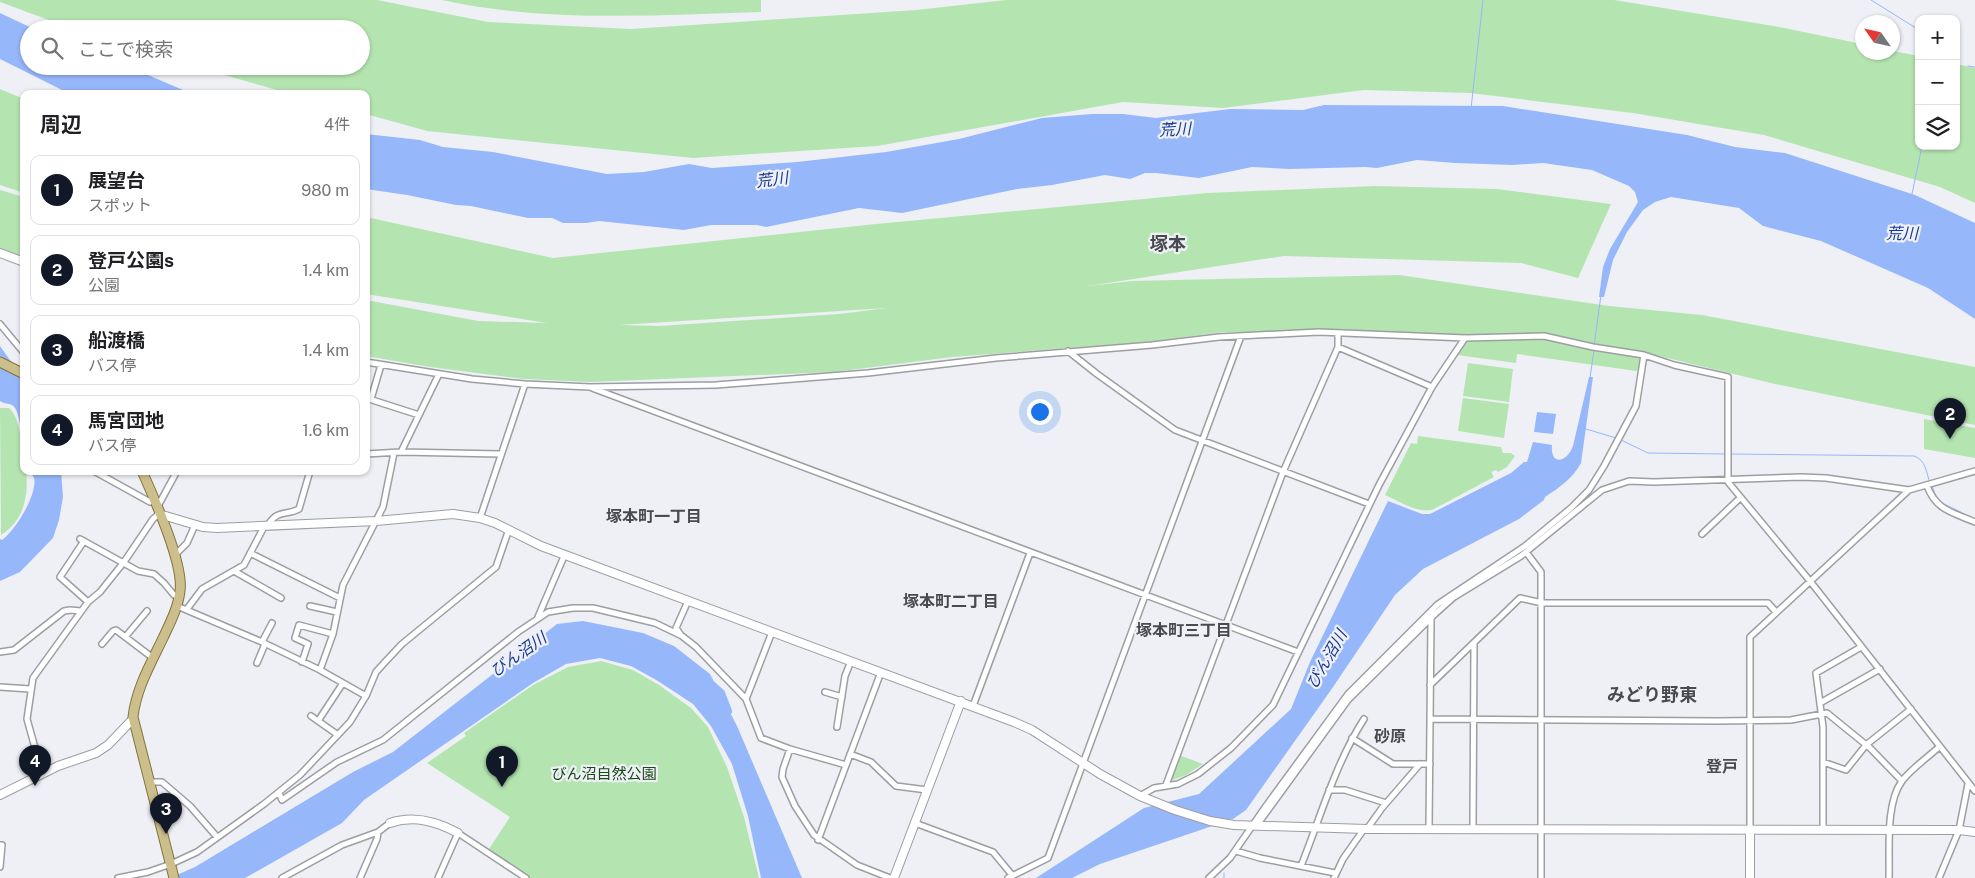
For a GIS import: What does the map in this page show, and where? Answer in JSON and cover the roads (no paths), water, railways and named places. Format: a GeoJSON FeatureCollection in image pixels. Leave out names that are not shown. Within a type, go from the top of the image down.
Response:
{"type":"FeatureCollection","features":[{"type":"Feature","properties":{"kind":"main road"},"geometry":{"type":"LineString","coordinates":[[0,362],[20,372]]}},
{"type":"Feature","properties":{"kind":"main road"},"geometry":{"type":"LineString","coordinates":[[144,475],[175,556],[180,576],[177,606],[138,692],[133,720],[174,878]]}},
{"type":"Feature","properties":{"kind":"street"},"geometry":{"type":"LineString","coordinates":[[0,253],[20,260]]}},
{"type":"Feature","properties":{"kind":"street"},"geometry":{"type":"LineString","coordinates":[[0,324],[20,348]]}},
{"type":"Feature","properties":{"kind":"street"},"geometry":{"type":"LineString","coordinates":[[1166,785],[1282,472],[1338,347],[1338,333]]}},
{"type":"Feature","properties":{"kind":"street"},"geometry":{"type":"LineString","coordinates":[[370,363],[480,380],[525,384],[590,387],[763,382],[868,373],[1068,351],[1148,346],[1242,336],[1338,333],[1466,338],[1544,336],[1593,347],[1644,355],[1674,365],[1728,377],[1728,482],[1810,580],[1968,784],[1975,790]]}},
{"type":"Feature","properties":{"kind":"street"},"geometry":{"type":"LineString","coordinates":[[915,823],[993,852],[1010,877],[1048,858],[1242,336]]}},
{"type":"Feature","properties":{"kind":"street"},"geometry":{"type":"LineString","coordinates":[[1144,798],[1154,788],[1178,784],[1198,774],[1219,759],[1273,705],[1369,504],[1432,387],[1466,338]]}},
{"type":"Feature","properties":{"kind":"street"},"geometry":{"type":"LineString","coordinates":[[1338,347],[1432,387]]}},
{"type":"Feature","properties":{"kind":"street"},"geometry":{"type":"LineString","coordinates":[[1068,351],[1175,430],[1202,442],[1369,504]]}},
{"type":"Feature","properties":{"kind":"street"},"geometry":{"type":"LineString","coordinates":[[1255,825],[1344,698],[1430,611],[1455,591],[1525,546],[1589,490],[1636,406],[1644,355]]}},
{"type":"Feature","properties":{"kind":"street"},"geometry":{"type":"LineString","coordinates":[[370,394],[381,365]]}},
{"type":"Feature","properties":{"kind":"street"},"geometry":{"type":"LineString","coordinates":[[401,452],[439,374]]}},
{"type":"Feature","properties":{"kind":"street"},"geometry":{"type":"LineString","coordinates":[[480,518],[525,384]]}},
{"type":"Feature","properties":{"kind":"street"},"geometry":{"type":"LineString","coordinates":[[590,387],[1298,652]]}},
{"type":"Feature","properties":{"kind":"street"},"geometry":{"type":"LineString","coordinates":[[370,400],[419,415]]}},
{"type":"Feature","properties":{"kind":"street"},"geometry":{"type":"LineString","coordinates":[[370,454],[401,452],[500,454]]}},
{"type":"Feature","properties":{"kind":"street"},"geometry":{"type":"LineString","coordinates":[[320,670],[334,634],[340,598],[347,576],[383,507],[394,453]]}},
{"type":"Feature","properties":{"kind":"street"},"geometry":{"type":"LineString","coordinates":[[1209,878],[1236,851],[1348,700],[1454,597],[1526,552],[1592,496],[1612,486],[1632,481],[1663,482],[1727,478],[1826,478],[1909,490],[1975,470]]}},
{"type":"Feature","properties":{"kind":"street"},"geometry":{"type":"LineString","coordinates":[[101,475],[157,507],[196,525],[216,528],[376,521],[453,514],[480,518],[509,529],[541,546],[1026,727],[1083,764],[1144,798],[1203,819],[1234,825],[1366,829],[1959,830],[1975,832]]}},
{"type":"Feature","properties":{"kind":"street"},"geometry":{"type":"LineString","coordinates":[[42,773],[27,718],[33,678],[88,602],[100,592],[124,562],[153,519],[157,507],[175,475]]}},
{"type":"Feature","properties":{"kind":"street"},"geometry":{"type":"LineString","coordinates":[[187,610],[202,589],[244,565],[266,525],[274,516],[299,509],[309,475]]}},
{"type":"Feature","properties":{"kind":"street"},"geometry":{"type":"LineString","coordinates":[[1927,486],[1932,498],[1939,506],[1975,522]]}},
{"type":"Feature","properties":{"kind":"street"},"geometry":{"type":"LineString","coordinates":[[1750,878],[1750,637],[1909,490]]}},
{"type":"Feature","properties":{"kind":"street"},"geometry":{"type":"LineString","coordinates":[[1702,534],[1740,498]]}},
{"type":"Feature","properties":{"kind":"street"},"geometry":{"type":"LineString","coordinates":[[175,556],[187,543],[196,525]]}},
{"type":"Feature","properties":{"kind":"street"},"geometry":{"type":"LineString","coordinates":[[118,878],[171,866],[197,852],[279,793],[305,770],[350,722],[366,696],[376,672],[391,655],[496,567],[509,529]]}},
{"type":"Feature","properties":{"kind":"street"},"geometry":{"type":"LineString","coordinates":[[88,602],[60,577],[82,540],[138,571],[154,574],[174,595],[179,597]]}},
{"type":"Feature","properties":{"kind":"street"},"geometry":{"type":"LineString","coordinates":[[1526,552],[1541,572],[1540,878]]}},
{"type":"Feature","properties":{"kind":"street"},"geometry":{"type":"LineString","coordinates":[[973,706],[1030,553]]}},
{"type":"Feature","properties":{"kind":"street"},"geometry":{"type":"LineString","coordinates":[[250,554],[340,598]]}},
{"type":"Feature","properties":{"kind":"street"},"geometry":{"type":"LineString","coordinates":[[538,618],[564,554]]}},
{"type":"Feature","properties":{"kind":"street"},"geometry":{"type":"LineString","coordinates":[[234,571],[281,598]]}},
{"type":"Feature","properties":{"kind":"street"},"geometry":{"type":"LineString","coordinates":[[1430,685],[1520,598],[1542,603],[1768,603],[1776,612]]}},
{"type":"Feature","properties":{"kind":"street"},"geometry":{"type":"LineString","coordinates":[[682,636],[676,628],[688,601]]}},
{"type":"Feature","properties":{"kind":"street"},"geometry":{"type":"LineString","coordinates":[[177,606],[264,643],[320,670],[366,696]]}},
{"type":"Feature","properties":{"kind":"street"},"geometry":{"type":"LineString","coordinates":[[310,606],[337,612]]}},
{"type":"Feature","properties":{"kind":"street"},"geometry":{"type":"LineString","coordinates":[[279,793],[282,800],[337,762],[383,740],[538,618],[548,612],[572,608],[593,608],[655,623],[682,636],[696,646],[746,699],[762,738],[790,749],[846,766]]}},
{"type":"Feature","properties":{"kind":"street"},"geometry":{"type":"LineString","coordinates":[[0,652],[14,650],[64,611],[81,611]]}},
{"type":"Feature","properties":{"kind":"street"},"geometry":{"type":"LineString","coordinates":[[126,636],[147,611]]}},
{"type":"Feature","properties":{"kind":"street"},"geometry":{"type":"LineString","coordinates":[[1429,829],[1431,618]]}},
{"type":"Feature","properties":{"kind":"street"},"geometry":{"type":"LineString","coordinates":[[257,663],[272,622]]}},
{"type":"Feature","properties":{"kind":"street"},"geometry":{"type":"LineString","coordinates":[[302,662],[308,644],[295,638],[299,625],[334,634]]}},
{"type":"Feature","properties":{"kind":"street"},"geometry":{"type":"LineString","coordinates":[[102,644],[114,630],[126,636],[153,658]]}},
{"type":"Feature","properties":{"kind":"street"},"geometry":{"type":"LineString","coordinates":[[746,699],[772,632]]}},
{"type":"Feature","properties":{"kind":"street"},"geometry":{"type":"LineString","coordinates":[[1472,829],[1474,643]]}},
{"type":"Feature","properties":{"kind":"street"},"geometry":{"type":"LineString","coordinates":[[1823,830],[1821,714],[1816,673],[1861,646]]}},
{"type":"Feature","properties":{"kind":"street"},"geometry":{"type":"LineString","coordinates":[[837,727],[846,676],[851,661]]}},
{"type":"Feature","properties":{"kind":"street"},"geometry":{"type":"LineString","coordinates":[[1820,703],[1880,669]]}},
{"type":"Feature","properties":{"kind":"street"},"geometry":{"type":"LineString","coordinates":[[818,840],[881,672]]}},
{"type":"Feature","properties":{"kind":"street"},"geometry":{"type":"LineString","coordinates":[[318,721],[343,683]]}},
{"type":"Feature","properties":{"kind":"street"},"geometry":{"type":"LineString","coordinates":[[0,687],[30,689]]}},
{"type":"Feature","properties":{"kind":"street"},"geometry":{"type":"LineString","coordinates":[[825,692],[842,697]]}},
{"type":"Feature","properties":{"kind":"street"},"geometry":{"type":"LineString","coordinates":[[894,878],[960,701]]}},
{"type":"Feature","properties":{"kind":"street"},"geometry":{"type":"LineString","coordinates":[[1823,762],[1846,770],[1866,745],[1911,709]]}},
{"type":"Feature","properties":{"kind":"street"},"geometry":{"type":"LineString","coordinates":[[1430,719],[1791,720],[1829,714],[1866,745],[1902,781]]}},
{"type":"Feature","properties":{"kind":"street"},"geometry":{"type":"LineString","coordinates":[[311,716],[338,735]]}},
{"type":"Feature","properties":{"kind":"street"},"geometry":{"type":"LineString","coordinates":[[1301,866],[1335,774],[1352,738],[1364,719]]}},
{"type":"Feature","properties":{"kind":"street"},"geometry":{"type":"LineString","coordinates":[[0,795],[42,773],[96,752],[112,741],[133,720]]}},
{"type":"Feature","properties":{"kind":"street"},"geometry":{"type":"LineString","coordinates":[[1352,738],[1393,764],[1430,764]]}},
{"type":"Feature","properties":{"kind":"street"},"geometry":{"type":"LineString","coordinates":[[1889,878],[1892,804],[1902,781],[1939,747]]}},
{"type":"Feature","properties":{"kind":"street"},"geometry":{"type":"LineString","coordinates":[[790,749],[782,777],[795,806],[818,840],[857,865],[890,878]]}},
{"type":"Feature","properties":{"kind":"street"},"geometry":{"type":"LineString","coordinates":[[850,754],[870,762],[896,786],[927,790]]}},
{"type":"Feature","properties":{"kind":"street"},"geometry":{"type":"LineString","coordinates":[[1236,851],[1335,876],[1366,829],[1420,764]]}},
{"type":"Feature","properties":{"kind":"street"},"geometry":{"type":"LineString","coordinates":[[150,782],[162,782],[190,806],[218,837]]}},
{"type":"Feature","properties":{"kind":"street"},"geometry":{"type":"LineString","coordinates":[[1939,878],[1959,830],[1968,784]]}},
{"type":"Feature","properties":{"kind":"street"},"geometry":{"type":"LineString","coordinates":[[1330,790],[1345,790],[1386,803]]}},
{"type":"Feature","properties":{"kind":"street"},"geometry":{"type":"LineString","coordinates":[[282,878],[342,846],[378,832],[390,823],[412,819],[425,820],[458,832],[526,878]]}},
{"type":"Feature","properties":{"kind":"street"},"geometry":{"type":"LineString","coordinates":[[360,878],[377,839],[378,832]]}},
{"type":"Feature","properties":{"kind":"street"},"geometry":{"type":"LineString","coordinates":[[438,878],[458,832]]}},
{"type":"Feature","properties":{"kind":"street"},"geometry":{"type":"LineString","coordinates":[[0,845],[2,846],[0,868]]}},
{"type":"Feature","properties":{"kind":"water"},"geometry":{"type":"Polygon","coordinates":[[[0,13],[20,22],[20,69],[0,59],[0,13]]]}},
{"type":"Feature","properties":{"kind":"water"},"geometry":{"type":"Polygon","coordinates":[[[32,75],[148,75],[183,90],[62,90],[32,75]]]}},
{"type":"Feature","properties":{"kind":"water","name":"荒川"},"geometry":{"type":"Polygon","coordinates":[[[1324,105],[1503,106],[1687,135],[1735,147],[1785,153],[1915,195],[1975,223],[1975,319],[1928,288],[1821,241],[1763,226],[1739,208],[1671,197],[1655,202],[1643,210],[1627,232],[1613,260],[1604,297],[1599,297],[1603,267],[1610,249],[1638,202],[1635,192],[1629,186],[1592,170],[1543,163],[1512,165],[1417,160],[1377,168],[1290,169],[1252,167],[1199,178],[1156,173],[1145,173],[1130,179],[1105,175],[1052,185],[1017,189],[902,213],[859,208],[766,227],[757,225],[711,225],[684,230],[599,221],[563,223],[552,218],[528,218],[471,206],[370,190],[370,134],[420,140],[443,147],[493,152],[607,174],[644,172],[689,164],[712,168],[797,162],[886,152],[959,139],[1042,118],[1092,114],[1123,114],[1156,118],[1230,109],[1303,110],[1324,105]]]}},
{"type":"Feature","properties":{"kind":"water"},"geometry":{"type":"Polygon","coordinates":[[[0,346],[20,374],[20,424],[15,407],[0,401],[0,346]]]}},
{"type":"Feature","properties":{"kind":"water"},"geometry":{"type":"Polygon","coordinates":[[[1589,377],[1593,377],[1581,463],[1574,474],[1519,519],[1423,569],[1395,595],[1331,690],[1246,810],[1233,819],[1100,864],[1072,878],[1036,878],[1144,808],[1199,794],[1291,709],[1310,662],[1388,501],[1422,514],[1430,514],[1511,473],[1524,462],[1527,462],[1533,442],[1552,445],[1553,456],[1559,460],[1563,459],[1573,446],[1589,377]]]}},
{"type":"Feature","properties":{"kind":"water"},"geometry":{"type":"Polygon","coordinates":[[[1537,412],[1556,414],[1553,434],[1534,432],[1537,412]]]}},
{"type":"Feature","properties":{"kind":"water"},"geometry":{"type":"Polygon","coordinates":[[[33,475],[61,475],[63,497],[59,520],[53,538],[20,572],[0,581],[0,539],[2,540],[19,521],[33,493],[33,475]]]}},
{"type":"Feature","properties":{"kind":"water"},"geometry":{"type":"Polygon","coordinates":[[[583,621],[643,633],[674,646],[710,674],[737,726],[802,878],[761,878],[748,816],[732,764],[711,726],[693,704],[631,666],[600,658],[566,664],[533,683],[364,800],[342,823],[245,878],[170,878],[195,867],[353,772],[393,752],[557,624],[583,621]]]}},
{"type":"Feature","properties":{"kind":"waterway"},"geometry":{"type":"LineString","coordinates":[[1471,109],[1483,0]]}},
{"type":"Feature","properties":{"kind":"waterway"},"geometry":{"type":"LineString","coordinates":[[1871,0],[1915,28]]}},
{"type":"Feature","properties":{"kind":"waterway"},"geometry":{"type":"LineString","coordinates":[[1968,66],[1975,67]]}},
{"type":"Feature","properties":{"kind":"waterway"},"geometry":{"type":"LineString","coordinates":[[1912,194],[1921,150]]}},
{"type":"Feature","properties":{"kind":"waterway"},"geometry":{"type":"LineString","coordinates":[[1594,346],[1601,295]]}},
{"type":"Feature","properties":{"kind":"waterway"},"geometry":{"type":"LineString","coordinates":[[1590,378],[1594,350]]}},
{"type":"Feature","properties":{"kind":"waterway"},"geometry":{"type":"LineString","coordinates":[[1586,429],[1616,438]]}},
{"type":"Feature","properties":{"kind":"waterway"},"geometry":{"type":"LineString","coordinates":[[1619,439],[1648,453],[1727,454]]}},
{"type":"Feature","properties":{"kind":"waterway"},"geometry":{"type":"LineString","coordinates":[[1731,454],[1914,456],[1923,463],[1930,483]]}},
{"type":"Feature","properties":{"kind":"waterway"},"geometry":{"type":"LineString","coordinates":[[1932,486],[1937,499]]}},
{"type":"Feature","properties":{"kind":"waterway"},"geometry":{"type":"LineString","coordinates":[[1940,502],[1975,519]]}},
{"type":"Feature","properties":{"kind":"waterway","name":"びん沼川"},"geometry":{"type":"LineString","coordinates":[[712,685],[721,693],[728,711]]}},
{"type":"Feature","properties":{"kind":"waterway"},"geometry":{"type":"LineString","coordinates":[[1224,873],[1224,878]]}},
{"type":"Feature","properties":{"kind":"place","name":"登戸公園s"},"geometry":{"type":"Point","coordinates":[1950,439]}},
{"type":"Feature","properties":{"kind":"place","name":"馬宮団地"},"geometry":{"type":"Point","coordinates":[35,786]}},
{"type":"Feature","properties":{"kind":"place","name":"展望台"},"geometry":{"type":"Point","coordinates":[502,787]}},
{"type":"Feature","properties":{"kind":"place","name":"船渡橋"},"geometry":{"type":"Point","coordinates":[166,834]}},
{"type":"Feature","properties":{"kind":"district","name":"塚本"},"geometry":{"type":"Point","coordinates":[1168,244]}},
{"type":"Feature","properties":{"kind":"district","name":"塚本町一丁目"},"geometry":{"type":"Point","coordinates":[654,516]}},
{"type":"Feature","properties":{"kind":"district","name":"塚本町二丁目"},"geometry":{"type":"Point","coordinates":[951,601]}},
{"type":"Feature","properties":{"kind":"district","name":"塚本町三丁目"},"geometry":{"type":"Point","coordinates":[1184,630]}},
{"type":"Feature","properties":{"kind":"district","name":"みどり野東"},"geometry":{"type":"Point","coordinates":[1652,695]}},
{"type":"Feature","properties":{"kind":"district","name":"砂原"},"geometry":{"type":"Point","coordinates":[1390,736]}},
{"type":"Feature","properties":{"kind":"district","name":"登戸"},"geometry":{"type":"Point","coordinates":[1722,766]}},
{"type":"Feature","properties":{"kind":"park label","name":"びん沼自然公園"},"geometry":{"type":"Point","coordinates":[604,774]}}]}
